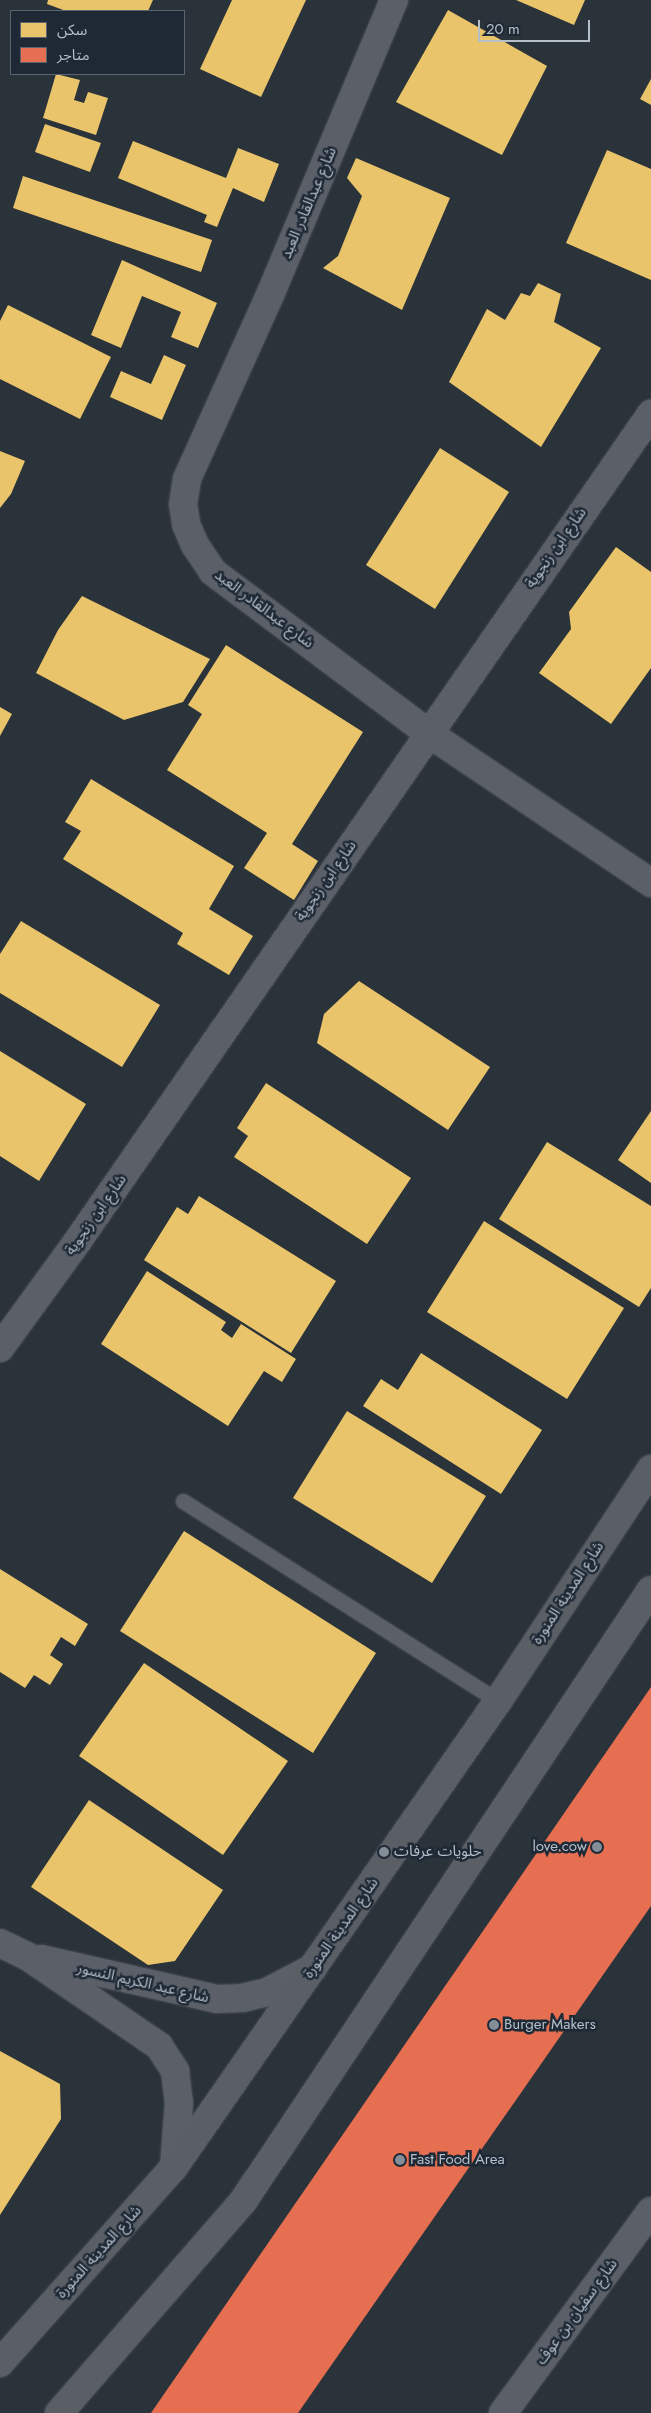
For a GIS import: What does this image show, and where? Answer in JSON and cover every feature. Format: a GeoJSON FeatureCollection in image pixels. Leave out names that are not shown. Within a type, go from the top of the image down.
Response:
{"type":"FeatureCollection","features":[{"type":"Feature","properties":{"kind":"main road","name":"شارع المدينة المنورة"},"geometry":{"type":"LineString","coordinates":[[0,2363],[174,2167],[498,1701],[651,1470]]}},
{"type":"Feature","properties":{"kind":"main road"},"geometry":{"type":"LineString","coordinates":[[59,2413],[244,2200],[651,1590]]}},
{"type":"Feature","properties":{"kind":"street","name":"شارع عبدالقادر العبد"},"geometry":{"type":"LineString","coordinates":[[394,0],[270,294],[187,479],[184,504],[186,524],[195,545],[212,572],[428,733],[651,883]]}},
{"type":"Feature","properties":{"kind":"street","name":"شارع ابن زنجوية"},"geometry":{"type":"LineString","coordinates":[[0,1348],[78,1242],[428,733],[651,414]]}},
{"type":"Feature","properties":{"kind":"street","name":"شارع عبد الكريم النسور"},"geometry":{"type":"LineString","coordinates":[[0,1943],[27,1956],[159,2046],[175,2071],[179,2102],[174,2167]]}},
{"type":"Feature","properties":{"kind":"street","name":"شارع عبد الكريم النسور"},"geometry":{"type":"LineString","coordinates":[[27,1956],[217,1999],[267,1992],[313,1968]]}},
{"type":"Feature","properties":{"kind":"street","name":"شارع سفيان بن عوف"},"geometry":{"type":"LineString","coordinates":[[504,2413],[651,2211]]}},
{"type":"Feature","properties":{"kind":"lane"},"geometry":{"type":"LineString","coordinates":[[183,1501],[498,1701]]}},
{"type":"Feature","properties":{"kind":"building: سكن"},"geometry":{"type":"Polygon","coordinates":[[[48,0],[153,0],[148,10],[63,10],[47,4],[48,0]]]}},
{"type":"Feature","properties":{"kind":"building: سكن"},"geometry":{"type":"Polygon","coordinates":[[[232,0],[306,0],[261,97],[200,69],[232,0]]]}},
{"type":"Feature","properties":{"kind":"building: سكن"},"geometry":{"type":"Polygon","coordinates":[[[516,0],[585,0],[574,25],[516,0]]]}},
{"type":"Feature","properties":{"kind":"building: سكن"},"geometry":{"type":"Polygon","coordinates":[[[448,10],[547,66],[502,155],[396,102],[448,10]]]}},
{"type":"Feature","properties":{"kind":"building: سكن"},"geometry":{"type":"Polygon","coordinates":[[[56,75],[80,80],[74,100],[84,103],[88,92],[108,98],[96,135],[43,118],[56,75]]]}},
{"type":"Feature","properties":{"kind":"building: سكن"},"geometry":{"type":"Polygon","coordinates":[[[651,79],[651,105],[640,99],[651,79]]]}},
{"type":"Feature","properties":{"kind":"building: سكن"},"geometry":{"type":"Polygon","coordinates":[[[45,124],[101,143],[90,172],[35,152],[45,124]]]}},
{"type":"Feature","properties":{"kind":"building: سكن"},"geometry":{"type":"Polygon","coordinates":[[[133,141],[226,178],[238,148],[279,164],[264,202],[233,188],[217,227],[204,222],[207,215],[118,178],[133,141]]]}},
{"type":"Feature","properties":{"kind":"building: سكن"},"geometry":{"type":"Polygon","coordinates":[[[607,150],[651,169],[651,280],[566,243],[607,150]]]}},
{"type":"Feature","properties":{"kind":"building: سكن"},"geometry":{"type":"Polygon","coordinates":[[[356,158],[450,198],[402,310],[323,268],[338,256],[362,196],[347,178],[356,158]]]}},
{"type":"Feature","properties":{"kind":"building: سكن"},"geometry":{"type":"Polygon","coordinates":[[[23,176],[212,240],[201,272],[13,208],[23,176]]]}},
{"type":"Feature","properties":{"kind":"building: سكن"},"geometry":{"type":"Polygon","coordinates":[[[122,260],[217,303],[198,348],[171,337],[181,312],[142,296],[121,348],[91,335],[122,260]]]}},
{"type":"Feature","properties":{"kind":"building: سكن"},"geometry":{"type":"Polygon","coordinates":[[[538,283],[561,294],[554,322],[601,348],[541,447],[449,382],[487,309],[505,320],[521,293],[530,296],[538,283]]]}},
{"type":"Feature","properties":{"kind":"building: سكن"},"geometry":{"type":"Polygon","coordinates":[[[8,305],[111,357],[80,419],[0,379],[0,321],[8,305]]]}},
{"type":"Feature","properties":{"kind":"building: سكن"},"geometry":{"type":"Polygon","coordinates":[[[164,355],[186,365],[162,420],[110,397],[121,371],[151,384],[164,355]]]}},
{"type":"Feature","properties":{"kind":"building: سكن"},"geometry":{"type":"Polygon","coordinates":[[[440,448],[509,492],[435,609],[366,565],[440,448]]]}},
{"type":"Feature","properties":{"kind":"building: سكن"},"geometry":{"type":"Polygon","coordinates":[[[0,451],[25,461],[11,494],[0,508],[0,451]]]}},
{"type":"Feature","properties":{"kind":"building: سكن"},"geometry":{"type":"Polygon","coordinates":[[[616,547],[651,572],[651,668],[611,724],[539,673],[571,629],[569,612],[616,547]]]}},
{"type":"Feature","properties":{"kind":"building: سكن"},"geometry":{"type":"Polygon","coordinates":[[[82,596],[210,659],[183,702],[124,720],[36,673],[58,630],[82,596]]]}},
{"type":"Feature","properties":{"kind":"building: سكن"},"geometry":{"type":"Polygon","coordinates":[[[226,645],[363,732],[292,844],[318,861],[294,900],[244,868],[267,833],[167,770],[202,714],[188,705],[226,645]]]}},
{"type":"Feature","properties":{"kind":"building: سكن"},"geometry":{"type":"Polygon","coordinates":[[[0,707],[12,714],[0,736],[0,707]]]}},
{"type":"Feature","properties":{"kind":"building: سكن"},"geometry":{"type":"Polygon","coordinates":[[[91,779],[234,866],[209,909],[253,936],[229,975],[177,944],[183,933],[63,859],[81,831],[65,822],[91,779]]]}},
{"type":"Feature","properties":{"kind":"building: سكن"},"geometry":{"type":"Polygon","coordinates":[[[21,921],[160,1005],[122,1067],[0,993],[0,954],[21,921]]]}},
{"type":"Feature","properties":{"kind":"building: سكن"},"geometry":{"type":"Polygon","coordinates":[[[359,981],[490,1067],[448,1130],[317,1043],[324,1014],[359,981]]]}},
{"type":"Feature","properties":{"kind":"building: سكن"},"geometry":{"type":"Polygon","coordinates":[[[0,1051],[86,1104],[39,1181],[0,1156],[0,1051]]]}},
{"type":"Feature","properties":{"kind":"building: سكن"},"geometry":{"type":"Polygon","coordinates":[[[266,1083],[411,1178],[367,1244],[234,1157],[248,1136],[237,1128],[266,1083]]]}},
{"type":"Feature","properties":{"kind":"building: سكن"},"geometry":{"type":"Polygon","coordinates":[[[651,1111],[651,1183],[618,1160],[651,1111]]]}},
{"type":"Feature","properties":{"kind":"building: سكن"},"geometry":{"type":"Polygon","coordinates":[[[547,1142],[651,1206],[651,1288],[639,1307],[499,1219],[547,1142]]]}},
{"type":"Feature","properties":{"kind":"building: سكن"},"geometry":{"type":"Polygon","coordinates":[[[199,1196],[336,1281],[291,1353],[144,1260],[177,1207],[188,1214],[199,1196]]]}},
{"type":"Feature","properties":{"kind":"building: سكن"},"geometry":{"type":"Polygon","coordinates":[[[484,1221],[624,1308],[567,1399],[427,1312],[484,1221]]]}},
{"type":"Feature","properties":{"kind":"building: سكن"},"geometry":{"type":"Polygon","coordinates":[[[147,1271],[226,1322],[221,1330],[232,1338],[241,1324],[296,1359],[282,1382],[264,1371],[228,1426],[101,1344],[147,1271]]]}},
{"type":"Feature","properties":{"kind":"building: سكن"},"geometry":{"type":"Polygon","coordinates":[[[421,1353],[542,1430],[501,1494],[363,1406],[381,1379],[398,1390],[421,1353]]]}},
{"type":"Feature","properties":{"kind":"building: سكن"},"geometry":{"type":"Polygon","coordinates":[[[347,1411],[486,1496],[432,1583],[293,1498],[347,1411]]]}},
{"type":"Feature","properties":{"kind":"building: سكن"},"geometry":{"type":"Polygon","coordinates":[[[184,1531],[376,1653],[313,1753],[120,1631],[184,1531]]]}},
{"type":"Feature","properties":{"kind":"building: سكن"},"geometry":{"type":"Polygon","coordinates":[[[0,1569],[88,1624],[75,1646],[61,1637],[50,1655],[63,1664],[50,1685],[34,1675],[25,1688],[0,1672],[0,1569]]]}},
{"type":"Feature","properties":{"kind":"building: سكن"},"geometry":{"type":"Polygon","coordinates":[[[144,1663],[288,1761],[223,1855],[79,1756],[144,1663]]]}},
{"type":"Feature","properties":{"kind":"building: سكن"},"geometry":{"type":"Polygon","coordinates":[[[89,1800],[223,1890],[175,1961],[148,1965],[31,1887],[89,1800]]]}},
{"type":"Feature","properties":{"kind":"building: سكن"},"geometry":{"type":"Polygon","coordinates":[[[0,2051],[60,2084],[61,2119],[0,2215],[0,2051]]]}},
{"type":"Feature","properties":{"kind":"building: متاجر","name":"Fast Food Area"},"geometry":{"type":"Polygon","coordinates":[[[651,1687],[651,1906],[298,2413],[151,2413],[651,1687]]]}},
{"type":"Feature","properties":{"kind":"place","name":"love.cow"},"geometry":{"type":"Point","coordinates":[597,1847]}},
{"type":"Feature","properties":{"kind":"place","name":"حلويات عرفات"},"geometry":{"type":"Point","coordinates":[384,1852]}},
{"type":"Feature","properties":{"kind":"place","name":"Burger Makers"},"geometry":{"type":"Point","coordinates":[494,2025]}},
{"type":"Feature","properties":{"kind":"place","name":"Fast Food Area"},"geometry":{"type":"Point","coordinates":[400,2160]}}]}
